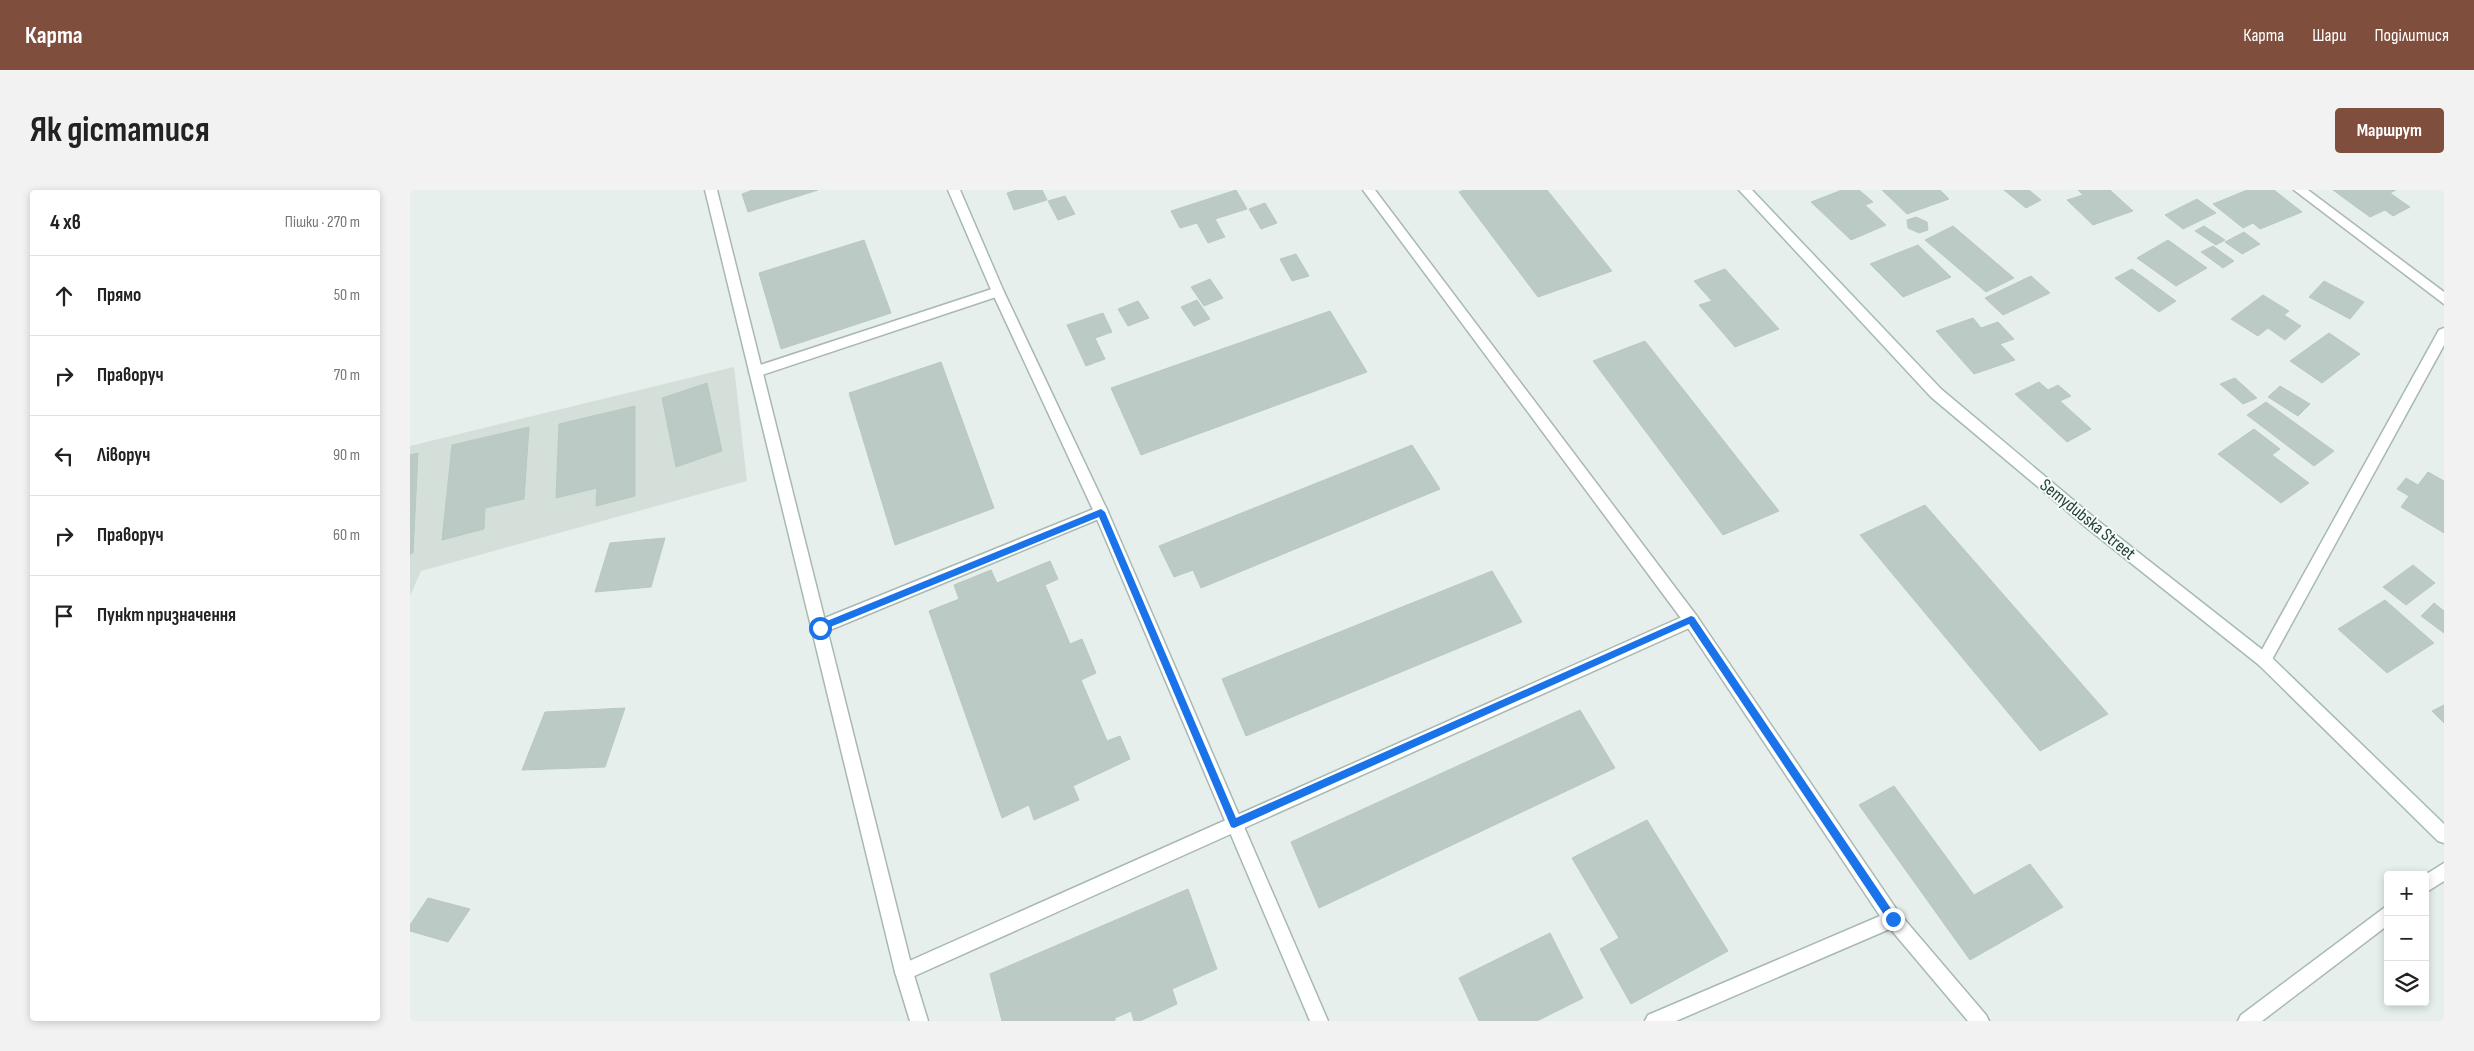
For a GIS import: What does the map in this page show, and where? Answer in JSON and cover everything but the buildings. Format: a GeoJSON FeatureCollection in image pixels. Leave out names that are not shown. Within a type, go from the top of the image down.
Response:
{"type":"FeatureCollection","features":[{"type":"Feature","properties":{"kind":"street"},"geometry":{"type":"LineString","coordinates":[[711,190],[904,972],[919,1021]]}},
{"type":"Feature","properties":{"kind":"street"},"geometry":{"type":"LineString","coordinates":[[954,190],[998,292],[1101,512],[1319,1021]]}},
{"type":"Feature","properties":{"kind":"street"},"geometry":{"type":"LineString","coordinates":[[1369,190],[1691,620],[1893,919],[1980,1021]]}},
{"type":"Feature","properties":{"kind":"street","name":"Semydubska Street"},"geometry":{"type":"LineString","coordinates":[[1745,190],[1936,393],[2092,524],[2264,660],[2444,835]]}},
{"type":"Feature","properties":{"kind":"street"},"geometry":{"type":"LineString","coordinates":[[2300,190],[2444,299]]}},
{"type":"Feature","properties":{"kind":"street"},"geometry":{"type":"LineString","coordinates":[[756,372],[998,292]]}},
{"type":"Feature","properties":{"kind":"street"},"geometry":{"type":"LineString","coordinates":[[2264,660],[2444,332]]}},
{"type":"Feature","properties":{"kind":"street"},"geometry":{"type":"LineString","coordinates":[[820,628],[1101,512]]}},
{"type":"Feature","properties":{"kind":"street"},"geometry":{"type":"LineString","coordinates":[[904,972],[1691,620]]}},
{"type":"Feature","properties":{"kind":"street"},"geometry":{"type":"LineString","coordinates":[[2429,882],[2444,871]]}},
{"type":"Feature","properties":{"kind":"street"},"geometry":{"type":"LineString","coordinates":[[2247,1021],[2385,916]]}},
{"type":"Feature","properties":{"kind":"street"},"geometry":{"type":"LineString","coordinates":[[1654,1021],[1893,919]]}},
{"type":"Feature","properties":{"kind":"shaded area"},"geometry":{"type":"Polygon","coordinates":[[[734,367],[747,481],[421,571],[410,596],[410,446],[734,367]]]}},
{"type":"Feature","properties":{"kind":"route"},"geometry":{"type":"LineString","coordinates":[[820,628],[1101,512],[1234,824],[1691,620],[1893,919]]}}]}
